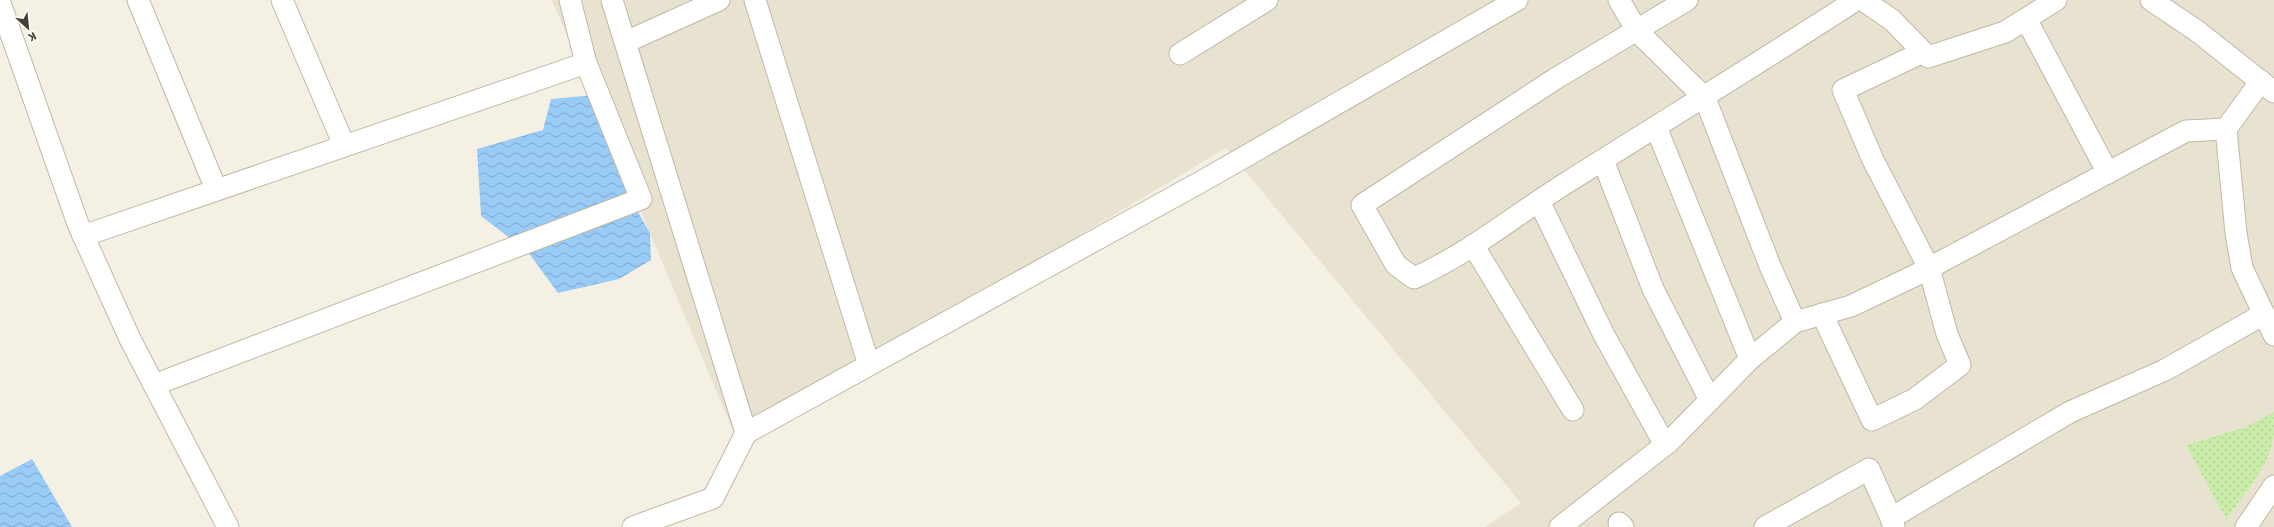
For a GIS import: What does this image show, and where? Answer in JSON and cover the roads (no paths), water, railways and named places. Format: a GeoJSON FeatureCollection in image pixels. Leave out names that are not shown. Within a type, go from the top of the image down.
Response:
{"type":"FeatureCollection","features":[{"type":"Feature","properties":{"kind":"street"},"geometry":{"type":"LineString","coordinates":[[138,0],[216,189]]}},
{"type":"Feature","properties":{"kind":"street"},"geometry":{"type":"LineString","coordinates":[[282,0],[344,145]]}},
{"type":"Feature","properties":{"kind":"street"},"geometry":{"type":"LineString","coordinates":[[154,385],[641,199],[586,63],[570,0]]}},
{"type":"Feature","properties":{"kind":"street"},"geometry":{"type":"LineString","coordinates":[[612,0],[746,433]]}},
{"type":"Feature","properties":{"kind":"street"},"geometry":{"type":"LineString","coordinates":[[626,42],[719,0]]}},
{"type":"Feature","properties":{"kind":"street"},"geometry":{"type":"LineString","coordinates":[[755,0],[869,365]]}},
{"type":"Feature","properties":{"kind":"street"},"geometry":{"type":"LineString","coordinates":[[1180,54],[1268,0]]}},
{"type":"Feature","properties":{"kind":"street"},"geometry":{"type":"LineString","coordinates":[[633,527],[713,498],[746,433],[1206,179],[1517,0]]}},
{"type":"Feature","properties":{"kind":"street"},"geometry":{"type":"LineString","coordinates":[[1620,0],[1637,31],[1705,98],[1770,266],[1795,322]]}},
{"type":"Feature","properties":{"kind":"street"},"geometry":{"type":"LineString","coordinates":[[1687,0],[1555,79],[1362,205],[1396,265],[1414,278],[1451,260],[1539,200],[1705,98],[1856,0]]}},
{"type":"Feature","properties":{"kind":"street"},"geometry":{"type":"LineString","coordinates":[[1863,0],[1892,20],[1928,57],[2005,32],[2056,0]]}},
{"type":"Feature","properties":{"kind":"street"},"geometry":{"type":"LineString","coordinates":[[1560,527],[1665,444],[1750,359],[1795,322],[1851,306],[1929,268],[2186,131],[2226,129],[2268,86],[2197,31],[2151,0]]}},
{"type":"Feature","properties":{"kind":"street"},"geometry":{"type":"LineString","coordinates":[[0,3],[83,236],[130,339],[228,527]]}},
{"type":"Feature","properties":{"kind":"street"},"geometry":{"type":"LineString","coordinates":[[2026,19],[2108,172]]}},
{"type":"Feature","properties":{"kind":"street"},"geometry":{"type":"LineString","coordinates":[[1822,314],[1872,420],[1915,399],[1960,365],[1947,334],[1929,268],[1873,160],[1843,90],[1922,52]]}},
{"type":"Feature","properties":{"kind":"street"},"geometry":{"type":"LineString","coordinates":[[83,236],[586,63]]}},
{"type":"Feature","properties":{"kind":"street"},"geometry":{"type":"LineString","coordinates":[[1656,127],[1750,359]]}},
{"type":"Feature","properties":{"kind":"street"},"geometry":{"type":"LineString","coordinates":[[2226,129],[2236,234],[2242,268],[2274,335]]}},
{"type":"Feature","properties":{"kind":"street"},"geometry":{"type":"LineString","coordinates":[[1603,160],[1653,289],[1710,400]]}},
{"type":"Feature","properties":{"kind":"street"},"geometry":{"type":"LineString","coordinates":[[1539,200],[1604,335],[1665,444]]}},
{"type":"Feature","properties":{"kind":"street"},"geometry":{"type":"LineString","coordinates":[[1473,245],[1573,410]]}},
{"type":"Feature","properties":{"kind":"street"},"geometry":{"type":"LineString","coordinates":[[1765,527],[1869,469],[1892,522],[2070,412],[2165,370],[2264,314]]}},
{"type":"Feature","properties":{"kind":"street"},"geometry":{"type":"LineString","coordinates":[[2246,527],[2274,486]]}},
{"type":"Feature","properties":{"kind":"water"},"geometry":{"type":"Polygon","coordinates":[[[595,95],[632,153],[639,214],[650,233],[651,260],[619,279],[558,293],[528,252],[481,216],[477,149],[543,130],[551,99],[595,95]]]}},
{"type":"Feature","properties":{"kind":"water"},"geometry":{"type":"Polygon","coordinates":[[[32,459],[72,527],[0,527],[0,476],[32,459]]]}}]}
